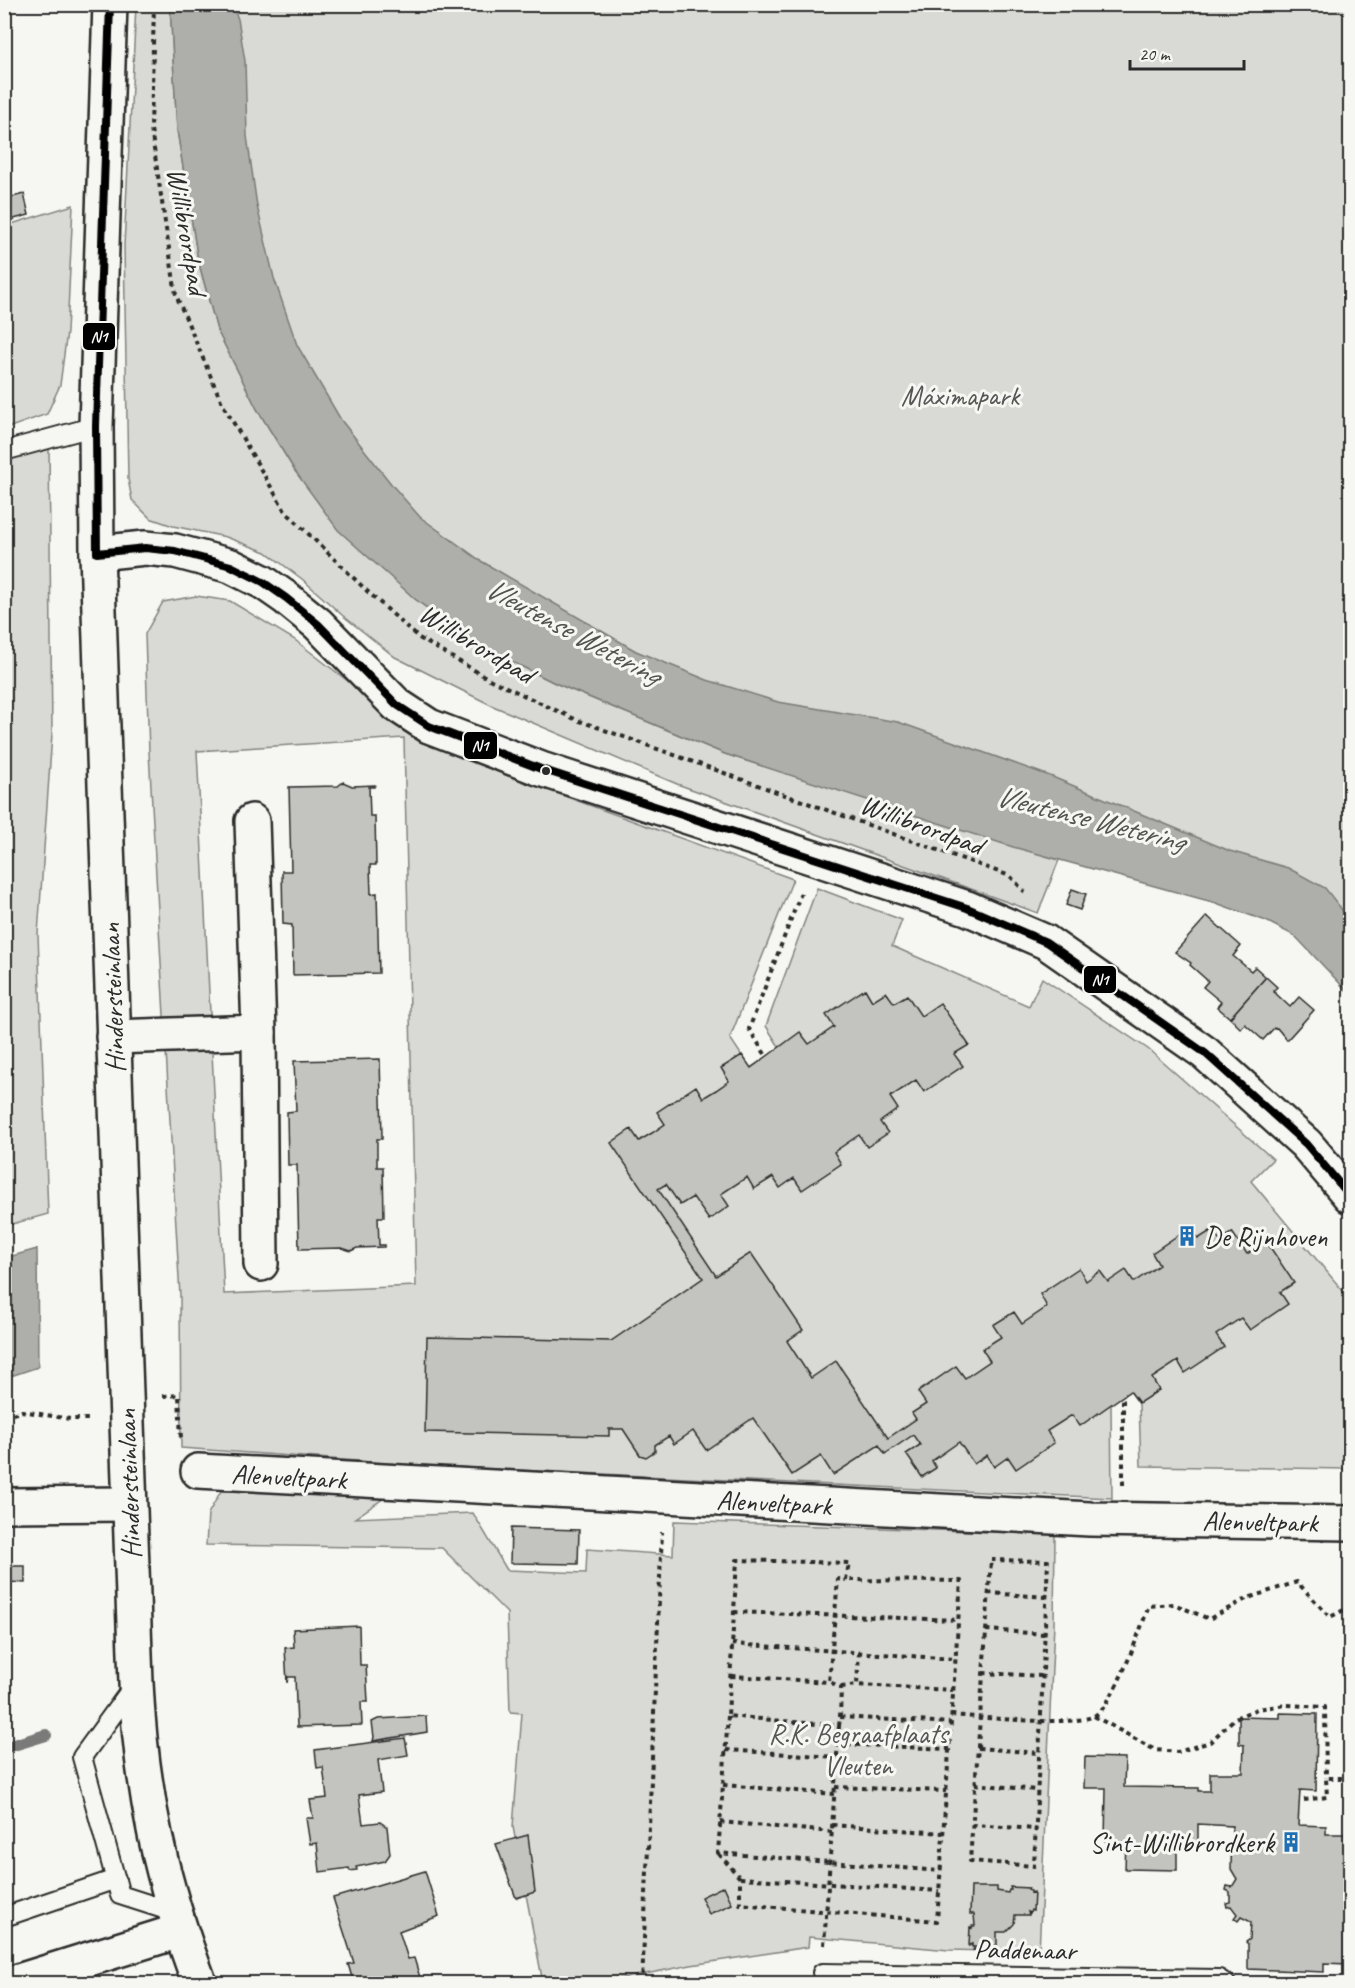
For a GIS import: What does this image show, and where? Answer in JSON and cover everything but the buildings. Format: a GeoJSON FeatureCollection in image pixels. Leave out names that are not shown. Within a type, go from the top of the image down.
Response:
{"type":"FeatureCollection","features":[{"type":"Feature","properties":{"kind":"street","name":"Hindersteinlaan"},"geometry":{"type":"LineString","coordinates":[[111,4],[96,426],[97,553],[128,1504],[136,1683],[139,1739],[154,1838],[176,1921],[200,1983]]}},
{"type":"Feature","properties":{"kind":"street"},"geometry":{"type":"LineString","coordinates":[[97,553],[145,548],[175,551],[231,566],[263,582],[286,598],[318,624],[397,705],[429,726],[541,769],[967,908],[1046,942],[1205,1053],[1306,1144],[1350,1196]]}},
{"type":"Feature","properties":{"kind":"street"},"geometry":{"type":"LineString","coordinates":[[252,821],[259,1032],[261,1264]]}},
{"type":"Feature","properties":{"kind":"street"},"geometry":{"type":"LineString","coordinates":[[113,1037],[259,1032]]}},
{"type":"Feature","properties":{"kind":"street","name":"Alenveltpark"},"geometry":{"type":"LineString","coordinates":[[198,1471],[1122,1520],[1350,1522]]}},
{"type":"Feature","properties":{"kind":"street"},"geometry":{"type":"LineString","coordinates":[[4,1506],[128,1504]]}},
{"type":"Feature","properties":{"kind":"street"},"geometry":{"type":"LineString","coordinates":[[9,1983],[176,1921]]}},
{"type":"Feature","properties":{"kind":"lane"},"geometry":{"type":"LineString","coordinates":[[4,451],[96,426]]}},
{"type":"Feature","properties":{"kind":"lane"},"geometry":{"type":"LineString","coordinates":[[136,1683],[82,1757],[118,1887],[176,1921]]}},
{"type":"Feature","properties":{"kind":"lane"},"geometry":{"type":"LineString","coordinates":[[4,1917],[118,1887]]}},
{"type":"Feature","properties":{"kind":"lane","name":"Paddenaar"},"geometry":{"type":"LineString","coordinates":[[822,1973],[1219,1979],[1226,1983]]}},
{"type":"Feature","properties":{"kind":"path","name":"Willibrordpad"},"geometry":{"type":"LineString","coordinates":[[154,4],[151,129],[176,295],[222,403],[285,511],[419,638],[491,680],[577,720],[1010,876],[1034,902],[1046,942]]}},
{"type":"Feature","properties":{"kind":"path"},"geometry":{"type":"LineString","coordinates":[[765,1054],[748,1029],[815,858]]}},
{"type":"Feature","properties":{"kind":"path"},"geometry":{"type":"LineString","coordinates":[[4,1417],[22,1411],[70,1419],[125,1409],[179,1395],[182,1461],[198,1471]]}},
{"type":"Feature","properties":{"kind":"path"},"geometry":{"type":"LineString","coordinates":[[1122,1520],[1123,1399]]}},
{"type":"Feature","properties":{"kind":"path"},"geometry":{"type":"LineString","coordinates":[[642,1983],[664,1496]]}},
{"type":"Feature","properties":{"kind":"path"},"geometry":{"type":"LineString","coordinates":[[830,1682],[838,1579],[846,1580],[960,1581],[936,1920],[740,1904],[740,1878],[718,1853],[729,1716],[737,1560],[849,1563],[846,1580]]}},
{"type":"Feature","properties":{"kind":"path"},"geometry":{"type":"LineString","coordinates":[[991,1560],[1048,1561],[1034,1866],[970,1861],[988,1593],[991,1560]]}},
{"type":"Feature","properties":{"kind":"path"},"geometry":{"type":"LineString","coordinates":[[951,1715],[1070,1721],[1094,1716],[1107,1702],[1149,1606],[1174,1604],[1209,1619],[1248,1598],[1297,1582],[1330,1617],[1350,1607]]}},
{"type":"Feature","properties":{"kind":"path"},"geometry":{"type":"LineString","coordinates":[[988,1593],[1047,1597]]}},
{"type":"Feature","properties":{"kind":"path"},"geometry":{"type":"LineString","coordinates":[[734,1612],[958,1620]]}},
{"type":"Feature","properties":{"kind":"path"},"geometry":{"type":"LineString","coordinates":[[986,1630],[1045,1634]]}},
{"type":"Feature","properties":{"kind":"path"},"geometry":{"type":"LineString","coordinates":[[732,1644],[955,1659]]}},
{"type":"Feature","properties":{"kind":"path"},"geometry":{"type":"LineString","coordinates":[[857,1685],[859,1652]]}},
{"type":"Feature","properties":{"kind":"path"},"geometry":{"type":"LineString","coordinates":[[982,1673],[1043,1676]]}},
{"type":"Feature","properties":{"kind":"path"},"geometry":{"type":"LineString","coordinates":[[731,1676],[830,1682],[841,1686],[953,1690]]}},
{"type":"Feature","properties":{"kind":"path"},"geometry":{"type":"LineString","coordinates":[[822,1973],[841,1686]]}},
{"type":"Feature","properties":{"kind":"path"},"geometry":{"type":"LineString","coordinates":[[1094,1716],[1155,1750],[1178,1752],[1210,1742],[1236,1718],[1257,1709],[1286,1706],[1325,1707],[1327,1797],[1304,1800]]}},
{"type":"Feature","properties":{"kind":"path"},"geometry":{"type":"LineString","coordinates":[[729,1716],[839,1726]]}},
{"type":"Feature","properties":{"kind":"path"},"geometry":{"type":"LineString","coordinates":[[840,1717],[951,1723]]}},
{"type":"Feature","properties":{"kind":"path"},"geometry":{"type":"LineString","coordinates":[[838,1744],[949,1749]]}},
{"type":"Feature","properties":{"kind":"path"},"geometry":{"type":"LineString","coordinates":[[978,1748],[1039,1753]]}},
{"type":"Feature","properties":{"kind":"path"},"geometry":{"type":"LineString","coordinates":[[726,1750],[837,1757]]}},
{"type":"Feature","properties":{"kind":"path"},"geometry":{"type":"LineString","coordinates":[[1326,1778],[1349,1778],[1350,1759]]}},
{"type":"Feature","properties":{"kind":"path"},"geometry":{"type":"LineString","coordinates":[[975,1784],[1037,1790]]}},
{"type":"Feature","properties":{"kind":"path"},"geometry":{"type":"LineString","coordinates":[[723,1785],[834,1794]]}},
{"type":"Feature","properties":{"kind":"path"},"geometry":{"type":"LineString","coordinates":[[835,1787],[946,1791]]}},
{"type":"Feature","properties":{"kind":"path"},"geometry":{"type":"LineString","coordinates":[[720,1822],[832,1832]]}},
{"type":"Feature","properties":{"kind":"path"},"geometry":{"type":"LineString","coordinates":[[832,1825],[943,1833]]}},
{"type":"Feature","properties":{"kind":"path"},"geometry":{"type":"LineString","coordinates":[[972,1825],[1036,1830]]}},
{"type":"Feature","properties":{"kind":"path"},"geometry":{"type":"LineString","coordinates":[[718,1853],[940,1871]]}},
{"type":"Feature","properties":{"kind":"path"},"geometry":{"type":"LineString","coordinates":[[740,1878],[939,1891]]}},
{"type":"Feature","properties":{"kind":"green space"},"geometry":{"type":"Polygon","coordinates":[[[136,5],[170,5],[177,130],[198,260],[217,330],[257,409],[295,471],[415,599],[470,641],[555,683],[725,754],[1059,860],[1038,913],[677,784],[493,706],[395,657],[266,552],[226,537],[173,526],[150,518],[132,500],[128,479],[124,246],[136,5]]]}},
{"type":"Feature","properties":{"kind":"green space","name":"Máximapark"},"geometry":{"type":"Polygon","coordinates":[[[212,5],[1350,5],[1350,969],[1283,907],[471,600],[270,374],[212,5]]]}},
{"type":"Feature","properties":{"kind":"green space"},"geometry":{"type":"Polygon","coordinates":[[[73,205],[67,332],[60,385],[47,414],[5,429],[5,226],[73,205]]]}},
{"type":"Feature","properties":{"kind":"green space"},"geometry":{"type":"Polygon","coordinates":[[[49,447],[52,734],[38,934],[48,1214],[5,1226],[5,460],[49,447]]]}},
{"type":"Feature","properties":{"kind":"green space"},"geometry":{"type":"Polygon","coordinates":[[[196,596],[230,601],[295,640],[402,723],[567,797],[793,879],[730,1038],[750,1068],[780,1048],[766,1026],[817,888],[902,920],[892,946],[1029,1006],[1042,978],[1148,1049],[1273,1159],[1251,1181],[1348,1297],[1350,1295],[1350,1469],[1141,1466],[1139,1404],[1130,1391],[1111,1404],[1112,1498],[412,1465],[181,1448],[180,1296],[149,752],[145,634],[163,602],[196,596]],[[404,738],[197,751],[224,1294],[416,1286],[404,738]]]}},
{"type":"Feature","properties":{"kind":"green space","name":"R.K. Begraafplaats Vleuten"},"geometry":{"type":"Polygon","coordinates":[[[221,1491],[393,1492],[355,1518],[473,1513],[507,1570],[586,1573],[587,1549],[673,1555],[674,1521],[1055,1534],[1054,1624],[1039,1952],[949,1950],[809,1937],[808,1947],[691,1965],[600,1983],[543,1983],[513,1827],[522,1713],[510,1712],[507,1613],[442,1548],[206,1545],[208,1514],[221,1491]]]}},
{"type":"Feature","properties":{"kind":"water","name":"Vleutense Wetering"},"geometry":{"type":"Polygon","coordinates":[[[170,5],[232,5],[238,19],[245,61],[247,136],[257,206],[274,278],[297,345],[341,420],[420,517],[481,561],[636,651],[707,680],[778,702],[898,722],[1050,776],[1230,851],[1288,868],[1325,888],[1350,920],[1350,994],[1295,936],[1266,921],[1216,903],[1013,847],[725,754],[555,683],[471,641],[415,599],[338,530],[295,471],[257,409],[217,330],[198,260],[177,130],[170,5]]]}},
{"type":"Feature","properties":{"kind":"water"},"geometry":{"type":"Polygon","coordinates":[[[37,1249],[38,1367],[5,1378],[5,1258],[37,1249]]]}},
{"type":"Feature","properties":{"kind":"waterway"},"geometry":{"type":"LineString","coordinates":[[4,1748],[46,1735]]}},
{"type":"Feature","properties":{"kind":"transit line","name":"N1"},"geometry":{"type":"LineString","coordinates":[[110,4],[96,426],[97,553],[145,548],[175,551],[231,566],[263,582],[286,598],[318,624],[397,705],[429,726],[541,769],[967,908],[1046,942],[1205,1053],[1306,1144],[1350,1196]]}},
{"type":"Feature","properties":{"kind":"place","name":"De Rijnhoven"},"geometry":{"type":"Point","coordinates":[1187,1236]}},
{"type":"Feature","properties":{"kind":"place","name":"Sint-Willibrordkerk"},"geometry":{"type":"Point","coordinates":[1291,1842]}}]}
